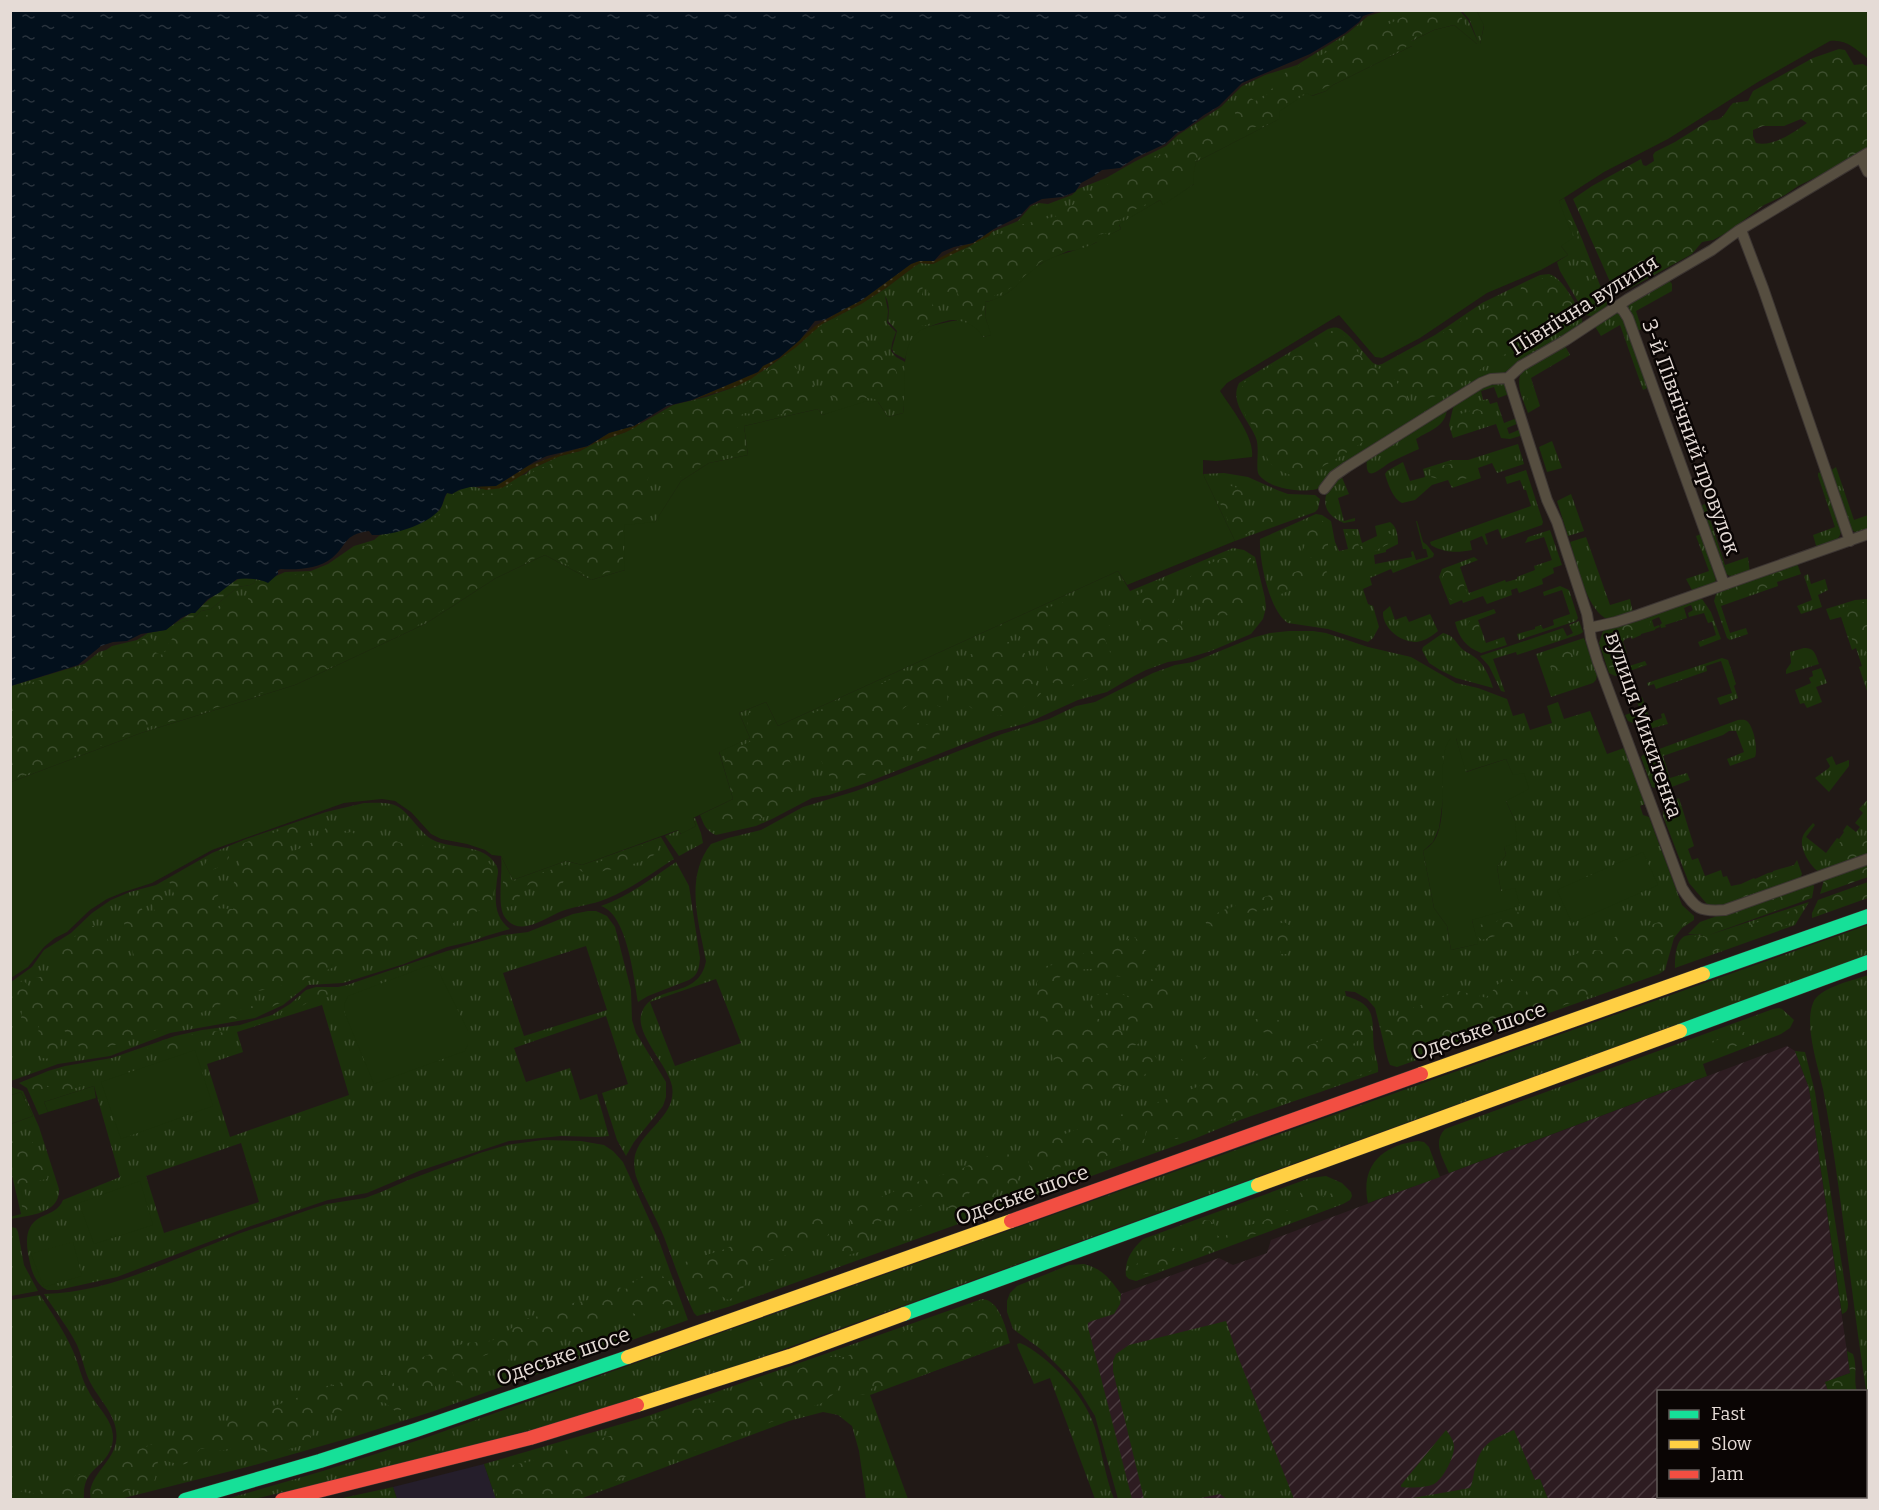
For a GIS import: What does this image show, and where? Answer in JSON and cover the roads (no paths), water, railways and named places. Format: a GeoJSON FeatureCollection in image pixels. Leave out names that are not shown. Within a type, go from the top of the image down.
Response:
{"type":"FeatureCollection","features":[{"type":"Feature","properties":{"kind":"highway","name":"Одеське шосе"},"geometry":{"type":"LineString","coordinates":[[185,1500],[320,1461],[416,1430],[697,1333],[1869,916]]}},
{"type":"Feature","properties":{"kind":"highway"},"geometry":{"type":"LineString","coordinates":[[282,1500],[530,1438],[790,1356],[1869,962]]}},
{"type":"Feature","properties":{"kind":"street"},"geometry":{"type":"LineString","coordinates":[[1865,155],[1869,172]]}},
{"type":"Feature","properties":{"kind":"street","name":"Північна вулиця"},"geometry":{"type":"LineString","coordinates":[[1324,489],[1334,476],[1347,467],[1481,383],[1491,379],[1508,378],[1521,366],[1650,285],[1712,250],[1865,155]]}},
{"type":"Feature","properties":{"kind":"street"},"geometry":{"type":"LineString","coordinates":[[1741,230],[1758,272],[1850,541]]}},
{"type":"Feature","properties":{"kind":"street","name":"3-й Північний провулок"},"geometry":{"type":"LineString","coordinates":[[1617,306],[1628,318],[1724,584]]}},
{"type":"Feature","properties":{"kind":"street","name":"вулиця Микитенка"},"geometry":{"type":"LineString","coordinates":[[1508,378],[1587,614],[1591,639],[1605,683],[1682,888],[1690,901],[1700,910],[1725,910],[1869,859]]}},
{"type":"Feature","properties":{"kind":"street"},"geometry":{"type":"LineString","coordinates":[[1589,628],[1616,622],[1869,534]]}},
{"type":"Feature","properties":{"kind":"water"},"geometry":{"type":"Polygon","coordinates":[[[11,10],[1378,11],[1363,16],[1345,33],[1310,54],[1242,83],[1219,106],[1178,132],[1165,144],[1120,168],[1102,170],[1081,183],[1075,192],[1062,197],[1042,199],[1030,205],[1020,216],[973,243],[942,252],[934,261],[919,261],[911,264],[862,300],[824,320],[815,321],[800,340],[758,372],[692,400],[667,406],[634,426],[609,433],[588,446],[547,456],[496,486],[470,487],[452,494],[447,493],[441,508],[418,525],[389,534],[372,535],[369,531],[354,535],[327,562],[308,568],[278,570],[278,574],[268,583],[257,579],[237,579],[208,599],[195,613],[181,618],[166,630],[141,634],[127,641],[101,646],[78,665],[11,686],[11,10]]]}}]}
